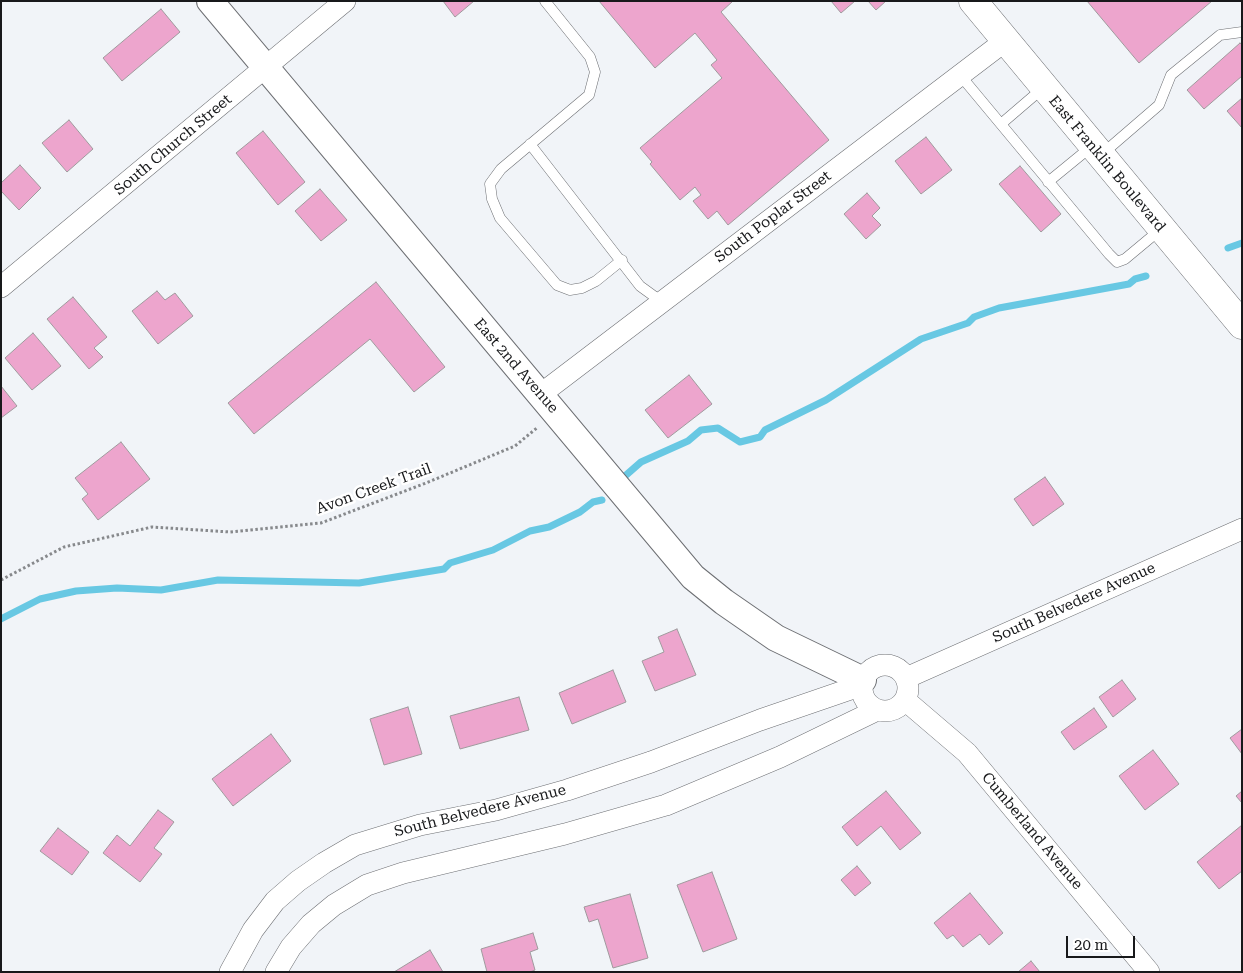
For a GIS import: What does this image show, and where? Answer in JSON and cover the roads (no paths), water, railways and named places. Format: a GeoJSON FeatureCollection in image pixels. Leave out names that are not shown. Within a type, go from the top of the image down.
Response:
{"type":"FeatureCollection","features":[{"type":"Feature","properties":{"kind":"main road","name":"East Franklin Boulevard"},"geometry":{"type":"LineString","coordinates":[[972,1],[1242,326]]}},
{"type":"Feature","properties":{"kind":"street","name":"East 2nd Avenue"},"geometry":{"type":"LineString","coordinates":[[210,1],[693,577],[724,602],[776,638],[863,683]]}},
{"type":"Feature","properties":{"kind":"street","name":"South Church Street"},"geometry":{"type":"LineString","coordinates":[[1,287],[345,1]]}},
{"type":"Feature","properties":{"kind":"street","name":"South Poplar Street"},"geometry":{"type":"LineString","coordinates":[[541,394],[1005,41]]}},
{"type":"Feature","properties":{"kind":"street","name":"South Belvedere Avenue"},"geometry":{"type":"LineString","coordinates":[[906,678],[1242,528]]}},
{"type":"Feature","properties":{"kind":"street"},"geometry":{"type":"LineString","coordinates":[[881,665],[896,667],[906,678],[908,693],[902,705],[890,711],[877,710],[865,700],[862,693],[863,683],[868,672],[874,667],[881,665]]}},
{"type":"Feature","properties":{"kind":"street","name":"South Belvedere Avenue"},"geometry":{"type":"LineString","coordinates":[[230,972],[252,930],[275,901],[305,876],[355,845],[420,824],[496,810],[567,790],[650,762],[863,683]]}},
{"type":"Feature","properties":{"kind":"street","name":"Cumberland Avenue"},"geometry":{"type":"LineString","coordinates":[[905,700],[967,753],[1150,972]]}},
{"type":"Feature","properties":{"kind":"street"},"geometry":{"type":"LineString","coordinates":[[276,972],[291,947],[311,924],[334,905],[367,885],[403,873],[565,834],[666,805],[780,757],[877,710]]}},
{"type":"Feature","properties":{"kind":"lane"},"geometry":{"type":"LineString","coordinates":[[545,1],[590,57],[595,72],[589,94],[501,168],[490,184],[492,198],[500,218],[557,284],[570,290],[582,288],[596,281],[622,260]]}},
{"type":"Feature","properties":{"kind":"lane"},"geometry":{"type":"LineString","coordinates":[[1048,182],[1159,105],[1171,75],[1220,35],[1242,32]]}},
{"type":"Feature","properties":{"kind":"lane"},"geometry":{"type":"LineString","coordinates":[[960,76],[1117,262],[1125,259],[1161,229]]}},
{"type":"Feature","properties":{"kind":"lane"},"geometry":{"type":"LineString","coordinates":[[1001,124],[1044,88]]}},
{"type":"Feature","properties":{"kind":"lane"},"geometry":{"type":"LineString","coordinates":[[530,144],[622,260],[640,286],[662,302]]}},
{"type":"Feature","properties":{"kind":"waterway"},"geometry":{"type":"LineString","coordinates":[[1228,248],[1242,243]]}},
{"type":"Feature","properties":{"kind":"waterway"},"geometry":{"type":"LineString","coordinates":[[625,476],[641,462],[688,441],[701,430],[718,428],[740,442],[760,437],[765,430],[826,400],[921,339],[968,323],[974,317],[999,308],[1129,284],[1135,279],[1146,276]]}},
{"type":"Feature","properties":{"kind":"waterway"},"geometry":{"type":"LineString","coordinates":[[1,619],[40,599],[76,591],[117,588],[161,590],[218,580],[359,583],[444,569],[450,563],[493,550],[530,531],[549,527],[580,512],[593,502],[602,500]]}}]}
